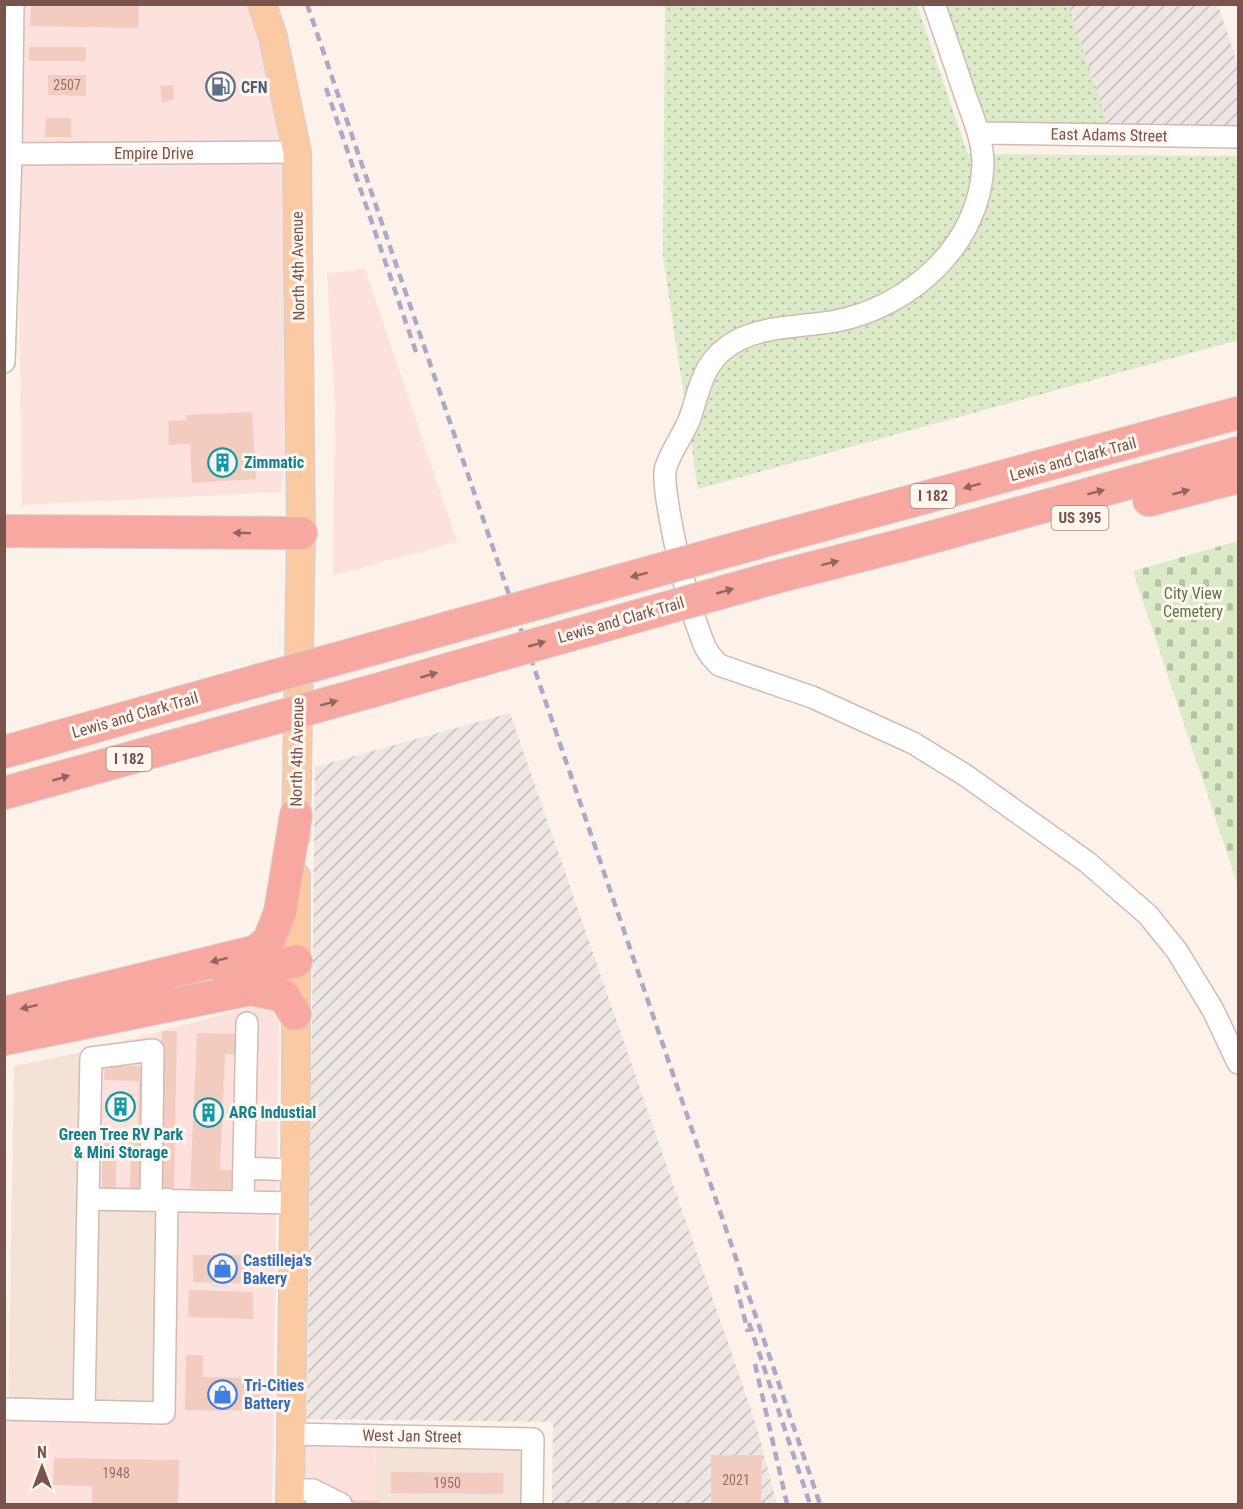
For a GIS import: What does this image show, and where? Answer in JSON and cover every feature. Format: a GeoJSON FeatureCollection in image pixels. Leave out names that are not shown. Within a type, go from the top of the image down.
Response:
{"type":"FeatureCollection","features":[{"type":"Feature","properties":{"kind":"highway"},"geometry":{"type":"LineString","coordinates":[[1110,449],[1239,406]]}},
{"type":"Feature","properties":{"kind":"highway","name":"Lewis and Clark Trail"},"geometry":{"type":"LineString","coordinates":[[4,752],[372,648],[1239,413]]}},
{"type":"Feature","properties":{"kind":"highway","name":"Lewis and Clark Trail"},"geometry":{"type":"LineString","coordinates":[[4,794],[773,578],[918,541],[1239,453]]}},
{"type":"Feature","properties":{"kind":"highway","name":"US 395"},"geometry":{"type":"LineString","coordinates":[[918,541],[1062,523],[1239,477]]}},
{"type":"Feature","properties":{"kind":"highway"},"geometry":{"type":"LineString","coordinates":[[4,531],[301,544]]}},
{"type":"Feature","properties":{"kind":"highway"},"geometry":{"type":"LineString","coordinates":[[4,549],[301,544]]}},
{"type":"Feature","properties":{"kind":"highway"},"geometry":{"type":"LineString","coordinates":[[4,738],[85,729]]}},
{"type":"Feature","properties":{"kind":"highway"},"geometry":{"type":"LineString","coordinates":[[257,951],[269,940],[280,912],[296,815]]}},
{"type":"Feature","properties":{"kind":"highway"},"geometry":{"type":"LineString","coordinates":[[4,1013],[257,951],[296,961]]}},
{"type":"Feature","properties":{"kind":"highway"},"geometry":{"type":"LineString","coordinates":[[4,1039],[296,961]]}},
{"type":"Feature","properties":{"kind":"highway"},"geometry":{"type":"LineString","coordinates":[[4,1039],[251,989],[284,996],[295,1014]]}},
{"type":"Feature","properties":{"kind":"main road","name":"North 4th Avenue"},"geometry":{"type":"LineString","coordinates":[[262,4],[273,37],[297,152],[301,544],[296,815],[295,1170],[291,1434],[303,1497]]}},
{"type":"Feature","properties":{"kind":"street"},"geometry":{"type":"LineString","coordinates":[[4,362],[13,4]]}},
{"type":"Feature","properties":{"kind":"street"},"geometry":{"type":"LineString","coordinates":[[934,4],[979,133],[983,165],[974,207],[957,240],[933,271],[892,302],[863,314],[834,322],[771,330],[748,336],[726,348],[703,374],[684,433],[665,472],[669,512],[686,585],[705,647],[719,665],[812,697],[923,748],[1061,843],[1129,897],[1163,932],[1177,951],[1209,1003],[1239,1063]]}},
{"type":"Feature","properties":{"kind":"street","name":"East Adams Street"},"geometry":{"type":"LineString","coordinates":[[979,133],[1239,138]]}},
{"type":"Feature","properties":{"kind":"street","name":"Empire Drive"},"geometry":{"type":"LineString","coordinates":[[11,154],[297,152]]}},
{"type":"Feature","properties":{"kind":"street"},"geometry":{"type":"LineString","coordinates":[[243,1201],[247,1023]]}},
{"type":"Feature","properties":{"kind":"street"},"geometry":{"type":"LineString","coordinates":[[4,1409],[84,1411],[164,1413],[153,1050],[91,1058],[84,1411]]}},
{"type":"Feature","properties":{"kind":"street"},"geometry":{"type":"LineString","coordinates":[[244,1168],[295,1170]]}},
{"type":"Feature","properties":{"kind":"street"},"geometry":{"type":"LineString","coordinates":[[88,1198],[294,1203]]}},
{"type":"Feature","properties":{"kind":"street","name":"West Jan Street"},"geometry":{"type":"LineString","coordinates":[[291,1434],[533,1439],[532,1504]]}},
{"type":"Feature","properties":{"kind":"street"},"geometry":{"type":"LineString","coordinates":[[303,1497],[341,1504]]}},
{"type":"Feature","properties":{"kind":"shaded area"},"geometry":{"type":"Polygon","coordinates":[[[22,5],[253,5],[288,141],[21,145],[22,5]]]}},
{"type":"Feature","properties":{"kind":"shaded area"},"geometry":{"type":"Polygon","coordinates":[[[1068,5],[1218,5],[1238,65],[1238,127],[1108,125],[1068,5]]]}},
{"type":"Feature","properties":{"kind":"shaded area"},"geometry":{"type":"Polygon","coordinates":[[[288,162],[290,415],[281,492],[22,505],[17,163],[288,162]]]}},
{"type":"Feature","properties":{"kind":"shaded area"},"geometry":{"type":"Polygon","coordinates":[[[365,269],[457,542],[333,575],[335,409],[327,273],[365,269]]]}},
{"type":"Feature","properties":{"kind":"shaded area"},"geometry":{"type":"Polygon","coordinates":[[[510,713],[756,1424],[777,1504],[552,1504],[553,1422],[307,1419],[315,767],[510,713]]]}},
{"type":"Feature","properties":{"kind":"shaded area"},"geometry":{"type":"Polygon","coordinates":[[[265,1003],[275,1011],[279,1021],[272,1504],[5,1504],[5,1420],[171,1422],[174,1200],[91,1199],[91,1050],[265,1003]]]}},
{"type":"Feature","properties":{"kind":"shaded area"},"geometry":{"type":"Polygon","coordinates":[[[91,1050],[174,1200],[171,1422],[8,1420],[14,1066],[91,1050]]]}},
{"type":"Feature","properties":{"kind":"shaded area"},"geometry":{"type":"Polygon","coordinates":[[[306,1444],[376,1446],[374,1504],[305,1504],[306,1444]]]}},
{"type":"Feature","properties":{"kind":"shaded area"},"geometry":{"type":"Polygon","coordinates":[[[376,1446],[524,1448],[523,1504],[374,1504],[376,1446]]]}},
{"type":"Feature","properties":{"kind":"green space"},"geometry":{"type":"Polygon","coordinates":[[[665,5],[917,5],[968,154],[1238,156],[1238,340],[698,489],[663,257],[665,5]]]}},
{"type":"Feature","properties":{"kind":"green space"},"geometry":{"type":"Polygon","coordinates":[[[946,5],[1068,5],[1108,125],[987,124],[946,5]]]}},
{"type":"Feature","properties":{"kind":"green space","name":"City View Cemetery"},"geometry":{"type":"Polygon","coordinates":[[[1238,541],[1238,886],[1133,571],[1238,541]]]}},
{"type":"Feature","properties":{"kind":"building"},"geometry":{"type":"Polygon","coordinates":[[[31,4],[139,4],[138,28],[30,26],[31,4]]]}},
{"type":"Feature","properties":{"kind":"building"},"geometry":{"type":"Polygon","coordinates":[[[29,47],[86,47],[86,61],[29,61],[29,47]]]}},
{"type":"Feature","properties":{"kind":"building"},"geometry":{"type":"Polygon","coordinates":[[[48,75],[86,75],[86,96],[48,95],[48,75]]]}},
{"type":"Feature","properties":{"kind":"building","name":"CFN"},"geometry":{"type":"Polygon","coordinates":[[[227,79],[229,94],[213,96],[211,81],[227,79]]]}},
{"type":"Feature","properties":{"kind":"building"},"geometry":{"type":"Polygon","coordinates":[[[173,85],[174,100],[162,102],[160,86],[173,85]]]}},
{"type":"Feature","properties":{"kind":"building"},"geometry":{"type":"Polygon","coordinates":[[[46,118],[71,118],[71,137],[45,137],[46,118]]]}},
{"type":"Feature","properties":{"kind":"building","name":"Zimmatic"},"geometry":{"type":"Polygon","coordinates":[[[252,412],[256,479],[192,483],[190,444],[169,445],[168,421],[187,420],[186,415],[252,412]]]}},
{"type":"Feature","properties":{"kind":"building"},"geometry":{"type":"Polygon","coordinates":[[[162,1031],[177,1031],[174,1191],[160,1191],[162,1031]]]}},
{"type":"Feature","properties":{"kind":"building","name":"ARG Industial"},"geometry":{"type":"Polygon","coordinates":[[[197,1033],[240,1034],[239,1055],[225,1054],[220,1170],[232,1170],[232,1190],[190,1188],[197,1033]]]}},
{"type":"Feature","properties":{"kind":"building"},"geometry":{"type":"Polygon","coordinates":[[[105,1066],[148,1066],[146,1192],[130,1191],[131,1127],[138,1127],[139,1081],[104,1080],[105,1066]]]}},
{"type":"Feature","properties":{"kind":"building","name":"Green Tree RV Park & Mini Storage"},"geometry":{"type":"Polygon","coordinates":[[[109,1094],[133,1094],[133,1117],[109,1117],[109,1094]]]}},
{"type":"Feature","properties":{"kind":"building"},"geometry":{"type":"Polygon","coordinates":[[[102,1143],[116,1144],[116,1192],[102,1192],[102,1143]]]}},
{"type":"Feature","properties":{"kind":"building","name":"Castilleja's Bakery"},"geometry":{"type":"Polygon","coordinates":[[[193,1255],[252,1255],[252,1283],[193,1282],[193,1255]]]}},
{"type":"Feature","properties":{"kind":"building"},"geometry":{"type":"Polygon","coordinates":[[[189,1290],[253,1292],[253,1319],[188,1317],[189,1290]]]}},
{"type":"Feature","properties":{"kind":"building","name":"Tri-Cities Battery"},"geometry":{"type":"Polygon","coordinates":[[[186,1355],[203,1355],[203,1377],[261,1378],[261,1411],[185,1410],[186,1355]]]}},
{"type":"Feature","properties":{"kind":"building"},"geometry":{"type":"Polygon","coordinates":[[[711,1455],[762,1455],[761,1504],[711,1504],[711,1455]]]}},
{"type":"Feature","properties":{"kind":"building"},"geometry":{"type":"Polygon","coordinates":[[[54,1458],[179,1460],[178,1504],[92,1504],[92,1486],[53,1485],[54,1458]]]}},
{"type":"Feature","properties":{"kind":"building"},"geometry":{"type":"Polygon","coordinates":[[[391,1472],[504,1473],[503,1494],[391,1493],[391,1472]]]}},
{"type":"Feature","properties":{"kind":"building"},"geometry":{"type":"Polygon","coordinates":[[[351,1500],[379,1501],[379,1504],[351,1504],[351,1500]]]}},
{"type":"Feature","properties":{"kind":"railway"},"geometry":{"type":"LineString","coordinates":[[307,4],[820,1504]]}},
{"type":"Feature","properties":{"kind":"railway"},"geometry":{"type":"LineString","coordinates":[[326,88],[417,355]]}},
{"type":"Feature","properties":{"kind":"railway"},"geometry":{"type":"LineString","coordinates":[[736,1285],[748,1332]]}},
{"type":"Feature","properties":{"kind":"railway"},"geometry":{"type":"LineString","coordinates":[[749,1323],[810,1504]]}},
{"type":"Feature","properties":{"kind":"railway"},"geometry":{"type":"LineString","coordinates":[[755,1364],[787,1504]]}},
{"type":"Feature","properties":{"kind":"place","name":"CFN"},"geometry":{"type":"Point","coordinates":[220,87]}},
{"type":"Feature","properties":{"kind":"place","name":"Zimmatic"},"geometry":{"type":"Point","coordinates":[223,462]}},
{"type":"Feature","properties":{"kind":"place","name":"Green Tree RV Park & Mini Storage"},"geometry":{"type":"Point","coordinates":[121,1106]}},
{"type":"Feature","properties":{"kind":"place","name":"ARG Industial"},"geometry":{"type":"Point","coordinates":[208,1112]}},
{"type":"Feature","properties":{"kind":"place","name":"Castilleja's Bakery"},"geometry":{"type":"Point","coordinates":[222,1269]}},
{"type":"Feature","properties":{"kind":"place","name":"Tri-Cities Battery"},"geometry":{"type":"Point","coordinates":[223,1394]}}]}
